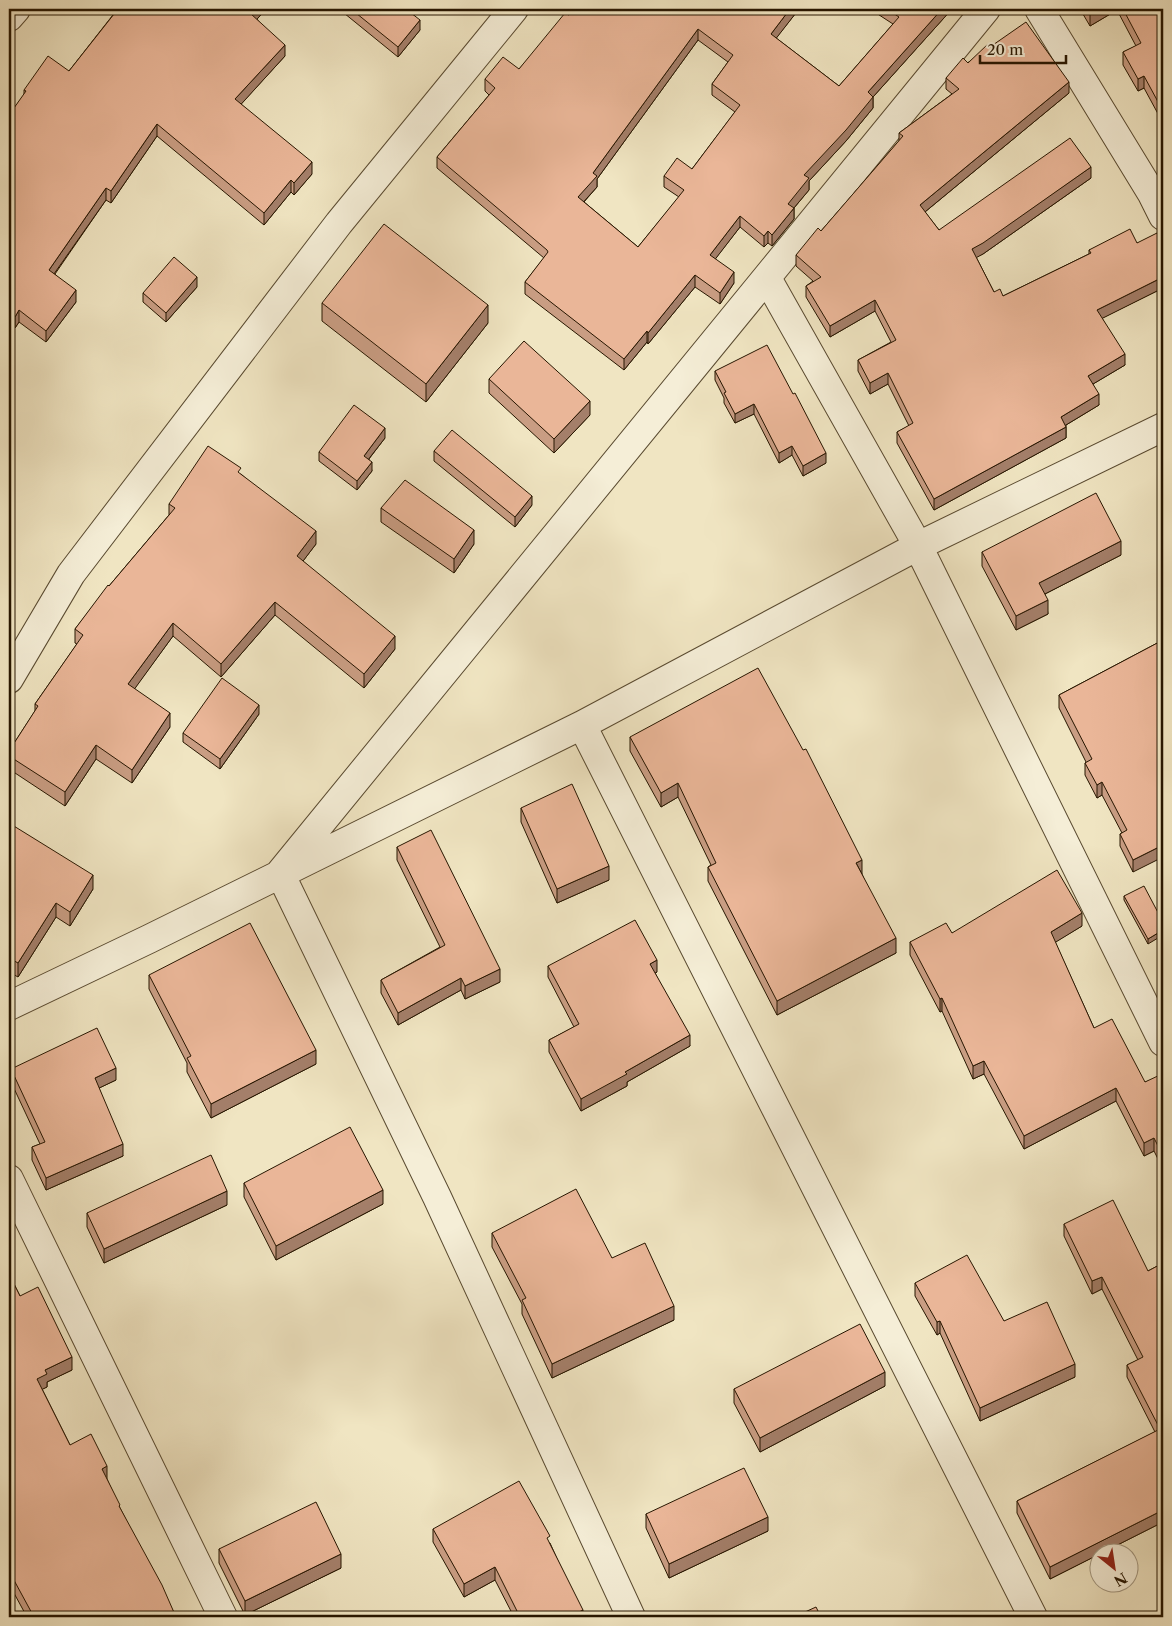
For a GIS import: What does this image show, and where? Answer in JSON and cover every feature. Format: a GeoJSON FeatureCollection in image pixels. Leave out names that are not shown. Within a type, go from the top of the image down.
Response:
{"type":"FeatureCollection","features":[{"type":"Feature","properties":{"kind":"street"},"geometry":{"type":"LineString","coordinates":[[9,17],[16,9]]}},
{"type":"Feature","properties":{"kind":"street"},"geometry":{"type":"LineString","coordinates":[[9,680],[71,574],[339,223],[514,9]]}},
{"type":"Feature","properties":{"kind":"street"},"geometry":{"type":"LineString","coordinates":[[280,873],[986,9]]}},
{"type":"Feature","properties":{"kind":"street"},"geometry":{"type":"LineString","coordinates":[[1039,9],[1152,194],[1163,216]]}},
{"type":"Feature","properties":{"kind":"street"},"geometry":{"type":"LineString","coordinates":[[767,278],[918,546],[1163,1042]]}},
{"type":"Feature","properties":{"kind":"street"},"geometry":{"type":"LineString","coordinates":[[9,1006],[582,725],[918,546],[1163,427]]}},
{"type":"Feature","properties":{"kind":"street"},"geometry":{"type":"LineString","coordinates":[[582,725],[1033,1617]]}},
{"type":"Feature","properties":{"kind":"street"},"geometry":{"type":"LineString","coordinates":[[280,873],[437,1197],[631,1617]]}},
{"type":"Feature","properties":{"kind":"street"},"geometry":{"type":"LineString","coordinates":[[9,1179],[223,1617]]}},
{"type":"Feature","properties":{"kind":"building"},"geometry":{"type":"Polygon","coordinates":[[[118,9],[256,9],[251,14],[285,45],[235,99],[312,162],[294,183],[291,180],[264,213],[157,124],[111,191],[106,188],[49,270],[76,290],[46,331],[19,310],[15,317],[9,312],[9,115],[48,56],[69,71],[118,9]]]}},
{"type":"Feature","properties":{"kind":"building"},"geometry":{"type":"Polygon","coordinates":[[[351,9],[406,9],[420,20],[398,47],[351,9]]]}},
{"type":"Feature","properties":{"kind":"building"},"geometry":{"type":"Polygon","coordinates":[[[574,9],[790,9],[771,34],[839,86],[899,17],[887,9],[942,9],[868,92],[873,97],[846,130],[804,175],[809,178],[788,204],[794,208],[772,235],[768,231],[764,236],[740,216],[710,255],[734,272],[720,293],[695,275],[648,333],[647,331],[624,359],[525,282],[548,252],[547,250],[437,157],[495,88],[485,79],[503,57],[519,69],[565,13],[569,15],[574,9]],[[698,29],[593,173],[597,176],[578,197],[638,247],[684,190],[664,176],[677,158],[692,169],[740,105],[712,84],[733,55],[698,29]]]}},
{"type":"Feature","properties":{"kind":"building"},"geometry":{"type":"Polygon","coordinates":[[[1087,9],[1098,9],[1090,14],[1087,9]]]}},
{"type":"Feature","properties":{"kind":"building"},"geometry":{"type":"Polygon","coordinates":[[[1123,9],[1163,9],[1163,111],[1144,76],[1138,79],[1123,52],[1141,43],[1123,9]]]}},
{"type":"Feature","properties":{"kind":"building"},"geometry":{"type":"Polygon","coordinates":[[[1026,22],[1069,82],[920,205],[939,230],[1070,138],[1091,167],[972,249],[994,292],[1000,289],[1003,296],[1091,253],[1089,250],[1130,229],[1137,243],[1157,233],[1163,244],[1163,277],[1097,310],[1125,354],[1088,376],[1099,394],[1061,417],[1066,427],[934,499],[897,432],[913,423],[888,373],[870,383],[858,360],[896,340],[875,300],[830,326],[806,286],[821,277],[796,255],[818,228],[821,231],[903,136],[899,133],[959,89],[946,78],[963,58],[968,63],[988,44],[990,47],[1026,22]]]}},
{"type":"Feature","properties":{"kind":"building"},"geometry":{"type":"Polygon","coordinates":[[[384,224],[488,305],[426,384],[322,303],[384,224]]]}},
{"type":"Feature","properties":{"kind":"building"},"geometry":{"type":"Polygon","coordinates":[[[174,257],[197,277],[166,313],[143,293],[174,257]]]}},
{"type":"Feature","properties":{"kind":"building"},"geometry":{"type":"Polygon","coordinates":[[[524,341],[590,401],[554,439],[489,379],[524,341]]]}},
{"type":"Feature","properties":{"kind":"building"},"geometry":{"type":"Polygon","coordinates":[[[767,345],[793,394],[795,393],[826,453],[803,466],[792,446],[779,453],[754,404],[735,414],[715,371],[767,345]]]}},
{"type":"Feature","properties":{"kind":"building"},"geometry":{"type":"Polygon","coordinates":[[[354,405],[385,428],[364,456],[372,462],[357,481],[319,452],[354,405]]]}},
{"type":"Feature","properties":{"kind":"building"},"geometry":{"type":"Polygon","coordinates":[[[452,430],[532,496],[515,517],[434,451],[452,430]]]}},
{"type":"Feature","properties":{"kind":"building"},"geometry":{"type":"Polygon","coordinates":[[[208,446],[241,468],[238,472],[316,531],[297,556],[395,636],[364,674],[275,602],[221,664],[173,623],[128,684],[170,713],[132,770],[96,745],[65,792],[9,756],[9,751],[38,706],[35,704],[83,635],[75,629],[108,585],[175,508],[169,504],[208,446]]]}},
{"type":"Feature","properties":{"kind":"building"},"geometry":{"type":"Polygon","coordinates":[[[405,480],[474,530],[454,559],[381,508],[405,480]]]}},
{"type":"Feature","properties":{"kind":"building"},"geometry":{"type":"Polygon","coordinates":[[[1096,493],[1121,541],[1039,583],[1048,600],[1016,616],[982,552],[1096,493]]]}},
{"type":"Feature","properties":{"kind":"building"},"geometry":{"type":"Polygon","coordinates":[[[1163,640],[1163,845],[1133,860],[1120,834],[1127,830],[1102,782],[1097,785],[1085,763],[1092,759],[1059,695],[1163,640]]]}},
{"type":"Feature","properties":{"kind":"building"},"geometry":{"type":"Polygon","coordinates":[[[758,668],[803,750],[806,749],[862,860],[856,863],[896,938],[777,1001],[708,867],[716,863],[678,783],[661,793],[630,737],[758,668]]]}},
{"type":"Feature","properties":{"kind":"building"},"geometry":{"type":"Polygon","coordinates":[[[222,678],[259,705],[220,759],[183,733],[222,678]]]}},
{"type":"Feature","properties":{"kind":"building"},"geometry":{"type":"Polygon","coordinates":[[[572,784],[609,866],[557,889],[521,808],[572,784]]]}},
{"type":"Feature","properties":{"kind":"building"},"geometry":{"type":"Polygon","coordinates":[[[9,823],[93,875],[70,912],[56,903],[18,963],[9,958],[9,823]]]}},
{"type":"Feature","properties":{"kind":"building"},"geometry":{"type":"Polygon","coordinates":[[[431,830],[500,969],[465,986],[461,978],[398,1013],[381,980],[445,945],[397,847],[431,830]]]}},
{"type":"Feature","properties":{"kind":"building"},"geometry":{"type":"Polygon","coordinates":[[[1057,870],[1082,913],[1051,932],[1094,1028],[1112,1019],[1145,1082],[1162,1074],[1163,1076],[1163,1156],[1154,1138],[1144,1143],[1116,1088],[1024,1136],[984,1061],[973,1066],[942,998],[940,999],[910,942],[946,923],[952,933],[1057,870]]]}},
{"type":"Feature","properties":{"kind":"building"},"geometry":{"type":"Polygon","coordinates":[[[1144,886],[1163,922],[1163,930],[1148,939],[1124,896],[1144,886]]]}},
{"type":"Feature","properties":{"kind":"building"},"geometry":{"type":"Polygon","coordinates":[[[635,920],[657,960],[650,964],[690,1035],[625,1072],[627,1074],[581,1099],[549,1040],[579,1024],[548,966],[635,920]]]}},
{"type":"Feature","properties":{"kind":"building"},"geometry":{"type":"Polygon","coordinates":[[[250,923],[316,1050],[211,1104],[187,1058],[191,1056],[149,975],[250,923]]]}},
{"type":"Feature","properties":{"kind":"building"},"geometry":{"type":"Polygon","coordinates":[[[97,1028],[116,1068],[95,1078],[123,1144],[46,1178],[32,1147],[45,1142],[11,1069],[97,1028]]]}},
{"type":"Feature","properties":{"kind":"building"},"geometry":{"type":"Polygon","coordinates":[[[350,1127],[383,1190],[276,1246],[244,1183],[350,1127]]]}},
{"type":"Feature","properties":{"kind":"building"},"geometry":{"type":"Polygon","coordinates":[[[211,1155],[227,1191],[104,1249],[87,1213],[211,1155]]]}},
{"type":"Feature","properties":{"kind":"building"},"geometry":{"type":"Polygon","coordinates":[[[576,1189],[612,1258],[645,1243],[674,1306],[552,1364],[522,1300],[526,1298],[492,1233],[576,1189]]]}},
{"type":"Feature","properties":{"kind":"building"},"geometry":{"type":"Polygon","coordinates":[[[1113,1200],[1148,1271],[1163,1263],[1163,1510],[1096,1544],[1090,1544],[1090,1547],[1050,1567],[1017,1501],[1160,1429],[1127,1365],[1143,1357],[1102,1277],[1092,1281],[1064,1224],[1113,1200]]]}},
{"type":"Feature","properties":{"kind":"building"},"geometry":{"type":"Polygon","coordinates":[[[967,1255],[1004,1321],[1047,1302],[1075,1364],[980,1408],[940,1321],[937,1322],[915,1283],[967,1255]]]}},
{"type":"Feature","properties":{"kind":"building"},"geometry":{"type":"Polygon","coordinates":[[[9,1274],[20,1296],[38,1287],[72,1357],[45,1370],[47,1374],[37,1379],[70,1445],[91,1434],[107,1466],[102,1469],[119,1506],[162,1585],[176,1617],[34,1617],[9,1571],[9,1274]]]}},
{"type":"Feature","properties":{"kind":"building"},"geometry":{"type":"Polygon","coordinates":[[[860,1324],[885,1372],[760,1438],[734,1389],[860,1324]]]}},
{"type":"Feature","properties":{"kind":"building"},"geometry":{"type":"Polygon","coordinates":[[[744,1468],[768,1517],[669,1564],[646,1514],[744,1468]]]}},
{"type":"Feature","properties":{"kind":"building"},"geometry":{"type":"Polygon","coordinates":[[[519,1481],[550,1536],[547,1538],[583,1610],[579,1612],[582,1617],[520,1617],[495,1567],[464,1584],[433,1529],[519,1481]]]}},
{"type":"Feature","properties":{"kind":"building"},"geometry":{"type":"Polygon","coordinates":[[[316,1502],[341,1554],[245,1601],[219,1549],[316,1502]]]}},
{"type":"Feature","properties":{"kind":"building"},"geometry":{"type":"Polygon","coordinates":[[[816,1607],[821,1617],[794,1617],[816,1607]]]}}]}
